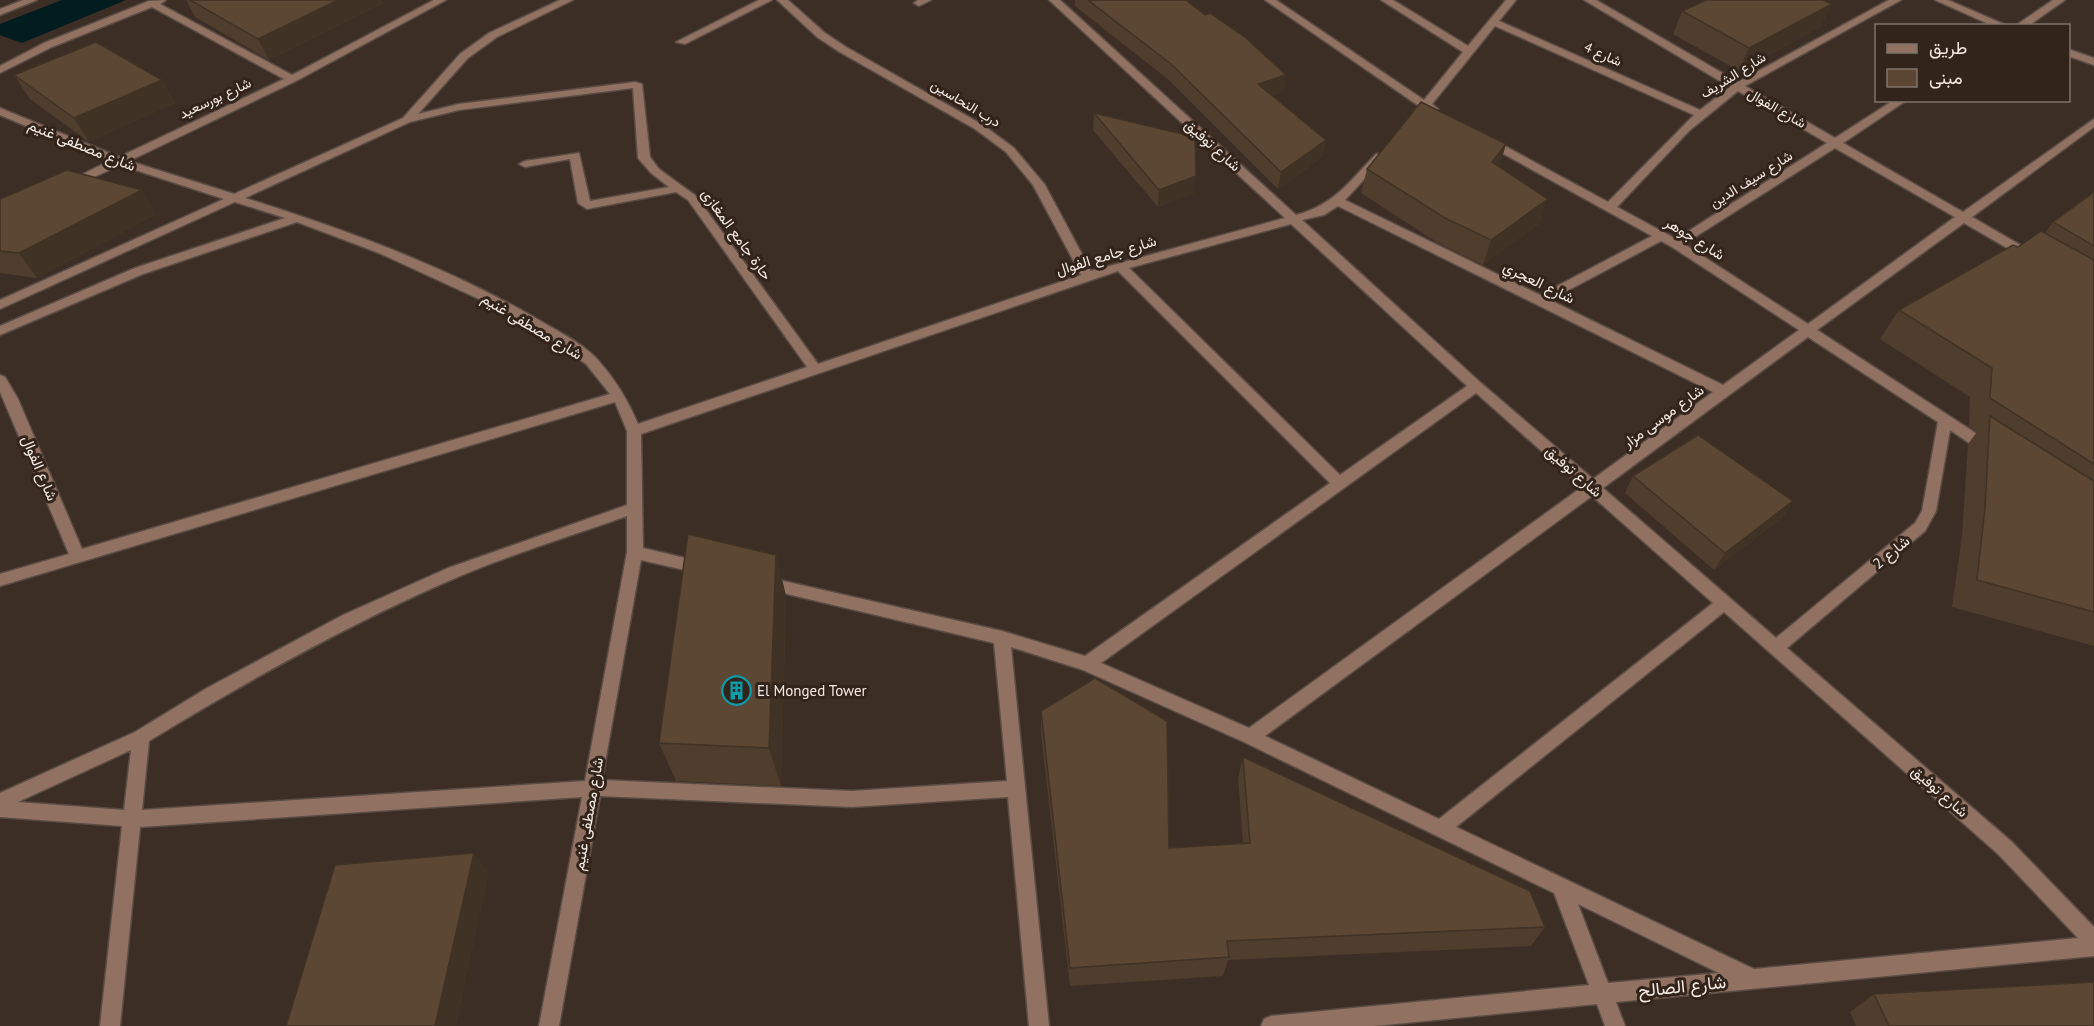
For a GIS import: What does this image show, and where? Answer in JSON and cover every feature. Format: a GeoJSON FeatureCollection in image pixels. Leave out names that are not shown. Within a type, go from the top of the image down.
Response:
{"type":"FeatureCollection","features":[{"type":"Feature","properties":{"kind":"street"},"geometry":{"type":"LineString","coordinates":[[0,12],[32,0]]}},
{"type":"Feature","properties":{"kind":"street","name":"شارع بورسعيد"},"geometry":{"type":"LineString","coordinates":[[64,188],[292,79],[441,0]]}},
{"type":"Feature","properties":{"kind":"street"},"geometry":{"type":"LineString","coordinates":[[0,305],[406,120],[464,56],[493,35],[568,0]]}},
{"type":"Feature","properties":{"kind":"street"},"geometry":{"type":"LineString","coordinates":[[681,42],[766,0]]}},
{"type":"Feature","properties":{"kind":"street","name":"درب النحاسين"},"geometry":{"type":"LineString","coordinates":[[782,0],[821,35],[842,49],[979,127],[1001,142],[1034,178],[1088,277]]}},
{"type":"Feature","properties":{"kind":"street","name":"شارع توفيق"},"geometry":{"type":"LineString","coordinates":[[1054,0],[1476,386],[2005,848],[2094,941]]}},
{"type":"Feature","properties":{"kind":"street"},"geometry":{"type":"LineString","coordinates":[[1270,0],[1425,106],[1446,117]]}},
{"type":"Feature","properties":{"kind":"street"},"geometry":{"type":"LineString","coordinates":[[1386,0],[1470,52]]}},
{"type":"Feature","properties":{"kind":"street"},"geometry":{"type":"LineString","coordinates":[[1401,132],[1470,52],[1510,0]]}},
{"type":"Feature","properties":{"kind":"street","name":"شارع الفوال"},"geometry":{"type":"LineString","coordinates":[[1589,0],[2044,264]]}},
{"type":"Feature","properties":{"kind":"street","name":"شارع الشريف"},"geometry":{"type":"LineString","coordinates":[[1610,207],[1700,114],[1738,86],[1896,0]]}},
{"type":"Feature","properties":{"kind":"street"},"geometry":{"type":"LineString","coordinates":[[1940,0],[1998,24]]}},
{"type":"Feature","properties":{"kind":"street"},"geometry":{"type":"LineString","coordinates":[[2023,24],[2060,0]]}},
{"type":"Feature","properties":{"kind":"street"},"geometry":{"type":"LineString","coordinates":[[0,70],[48,45],[156,2],[292,79]]}},
{"type":"Feature","properties":{"kind":"street","name":"شارع 4"},"geometry":{"type":"LineString","coordinates":[[1494,22],[1700,114]]}},
{"type":"Feature","properties":{"kind":"street"},"geometry":{"type":"LineString","coordinates":[[2070,53],[2094,62]]}},
{"type":"Feature","properties":{"kind":"street","name":"حارة جامع المغازى"},"geometry":{"type":"LineString","coordinates":[[406,120],[459,106],[637,86],[644,158],[655,171],[692,198],[816,370]]}},
{"type":"Feature","properties":{"kind":"street","name":"شارع سيف الدين"},"geometry":{"type":"LineString","coordinates":[[1676,244],[1899,102]]}},
{"type":"Feature","properties":{"kind":"street","name":"شارع مصطفى غنيم"},"geometry":{"type":"LineString","coordinates":[[0,111],[118,161],[238,198],[382,250],[497,303],[553,334],[591,361],[619,396],[634,431],[635,552],[549,1026]]}},
{"type":"Feature","properties":{"kind":"street","name":"شارع موسى مزار"},"geometry":{"type":"LineString","coordinates":[[1250,737],[2094,122]]}},
{"type":"Feature","properties":{"kind":"street","name":"شارع جوهر"},"geometry":{"type":"LineString","coordinates":[[1476,134],[1676,244],[2004,459]]}},
{"type":"Feature","properties":{"kind":"street","name":"شارع جامع الفوال"},"geometry":{"type":"LineString","coordinates":[[634,431],[1120,266],[1320,212],[1338,201],[1386,149]]}},
{"type":"Feature","properties":{"kind":"street"},"geometry":{"type":"LineString","coordinates":[[525,164],[575,155],[584,203],[587,205],[680,188]]}},
{"type":"Feature","properties":{"kind":"street","name":"شارع العجري"},"geometry":{"type":"LineString","coordinates":[[1338,201],[1725,392]]}},
{"type":"Feature","properties":{"kind":"street"},"geometry":{"type":"LineString","coordinates":[[0,331],[139,271],[297,218]]}},
{"type":"Feature","properties":{"kind":"street"},"geometry":{"type":"LineString","coordinates":[[1539,301],[1661,236]]}},
{"type":"Feature","properties":{"kind":"street"},"geometry":{"type":"LineString","coordinates":[[1120,266],[1339,483]]}},
{"type":"Feature","properties":{"kind":"street","name":"شارع الفوال"},"geometry":{"type":"LineString","coordinates":[[0,380],[11,399],[78,557]]}},
{"type":"Feature","properties":{"kind":"street"},"geometry":{"type":"LineString","coordinates":[[1087,664],[1476,386]]}},
{"type":"Feature","properties":{"kind":"street"},"geometry":{"type":"LineString","coordinates":[[0,580],[619,396]]}},
{"type":"Feature","properties":{"kind":"street","name":"شارع 2"},"geometry":{"type":"LineString","coordinates":[[1776,648],[1920,527],[1929,511],[1945,420]]}},
{"type":"Feature","properties":{"kind":"street"},"geometry":{"type":"LineString","coordinates":[[0,802],[141,737],[213,693],[349,620],[454,572],[635,508]]}},
{"type":"Feature","properties":{"kind":"street"},"geometry":{"type":"LineString","coordinates":[[635,552],[724,573]]}},
{"type":"Feature","properties":{"kind":"street"},"geometry":{"type":"LineString","coordinates":[[745,578],[1002,638],[1087,664],[1250,737],[1753,979]]}},
{"type":"Feature","properties":{"kind":"street"},"geometry":{"type":"LineString","coordinates":[[1442,828],[1724,603]]}},
{"type":"Feature","properties":{"kind":"street"},"geometry":{"type":"LineString","coordinates":[[1002,638],[1039,1026]]}},
{"type":"Feature","properties":{"kind":"street"},"geometry":{"type":"LineString","coordinates":[[110,1026],[141,737]]}},
{"type":"Feature","properties":{"kind":"street"},"geometry":{"type":"LineString","coordinates":[[0,809],[133,819],[592,788],[852,799],[1016,788]]}},
{"type":"Feature","properties":{"kind":"street"},"geometry":{"type":"LineString","coordinates":[[1562,886],[1615,1026]]}},
{"type":"Feature","properties":{"kind":"street","name":"شارع الصالح"},"geometry":{"type":"LineString","coordinates":[[1271,1026],[2094,946]]}},
{"type":"Feature","properties":{"kind":"water"},"geometry":{"type":"Polygon","coordinates":[[[62,0],[126,0],[22,43],[0,35],[0,24],[62,0]]]}},
{"type":"Feature","properties":{"kind":"building"},"geometry":{"type":"Polygon","coordinates":[[[190,0],[338,0],[258,39],[190,0]]]}},
{"type":"Feature","properties":{"kind":"building"},"geometry":{"type":"Polygon","coordinates":[[[1088,0],[1186,0],[1205,15],[1210,13],[1246,38],[1286,75],[1258,84],[1326,140],[1281,172],[1171,64],[1088,0]]]}},
{"type":"Feature","properties":{"kind":"building"},"geometry":{"type":"Polygon","coordinates":[[[1706,0],[1823,0],[1832,4],[1749,48],[1682,11],[1706,0]]]}},
{"type":"Feature","properties":{"kind":"building"},"geometry":{"type":"Polygon","coordinates":[[[96,42],[162,80],[74,118],[14,75],[96,42]]]}},
{"type":"Feature","properties":{"kind":"building"},"geometry":{"type":"Polygon","coordinates":[[[1421,102],[1506,144],[1492,162],[1548,199],[1491,240],[1445,218],[1367,169],[1421,102]]]}},
{"type":"Feature","properties":{"kind":"building"},"geometry":{"type":"Polygon","coordinates":[[[1094,113],[1195,137],[1196,176],[1159,190],[1094,113]]]}},
{"type":"Feature","properties":{"kind":"building"},"geometry":{"type":"Polygon","coordinates":[[[67,170],[142,190],[19,253],[0,251],[0,199],[67,170]]]}},
{"type":"Feature","properties":{"kind":"building"},"geometry":{"type":"Polygon","coordinates":[[[2094,192],[2094,246],[2053,222],[2094,192]]]}},
{"type":"Feature","properties":{"kind":"building"},"geometry":{"type":"Polygon","coordinates":[[[2041,231],[2094,260],[2094,464],[1990,398],[1992,368],[1899,310],[2013,245],[2018,247],[2041,231]]]}},
{"type":"Feature","properties":{"kind":"building"},"geometry":{"type":"Polygon","coordinates":[[[1990,416],[2094,481],[2094,612],[1977,580],[1985,508],[1990,416]]]}},
{"type":"Feature","properties":{"kind":"building"},"geometry":{"type":"Polygon","coordinates":[[[1698,435],[1793,501],[1725,553],[1633,476],[1698,435]]]}},
{"type":"Feature","properties":{"kind":"building","name":"El Monged Tower"},"geometry":{"type":"Polygon","coordinates":[[[688,534],[776,555],[769,748],[659,743],[688,534]]]}},
{"type":"Feature","properties":{"kind":"building"},"geometry":{"type":"Polygon","coordinates":[[[1095,678],[1167,721],[1169,848],[1250,843],[1243,757],[1530,891],[1545,927],[1227,941],[1229,957],[1070,968],[1041,711],[1095,678]]]}},
{"type":"Feature","properties":{"kind":"building"},"geometry":{"type":"Polygon","coordinates":[[[474,853],[435,1026],[286,1026],[335,865],[474,853]]]}},
{"type":"Feature","properties":{"kind":"building"},"geometry":{"type":"Polygon","coordinates":[[[2094,982],[2094,1026],[1889,1026],[1874,994],[2094,982]]]}},
{"type":"Feature","properties":{"kind":"place","name":"El Monged Tower"},"geometry":{"type":"Point","coordinates":[736,690]}}]}
